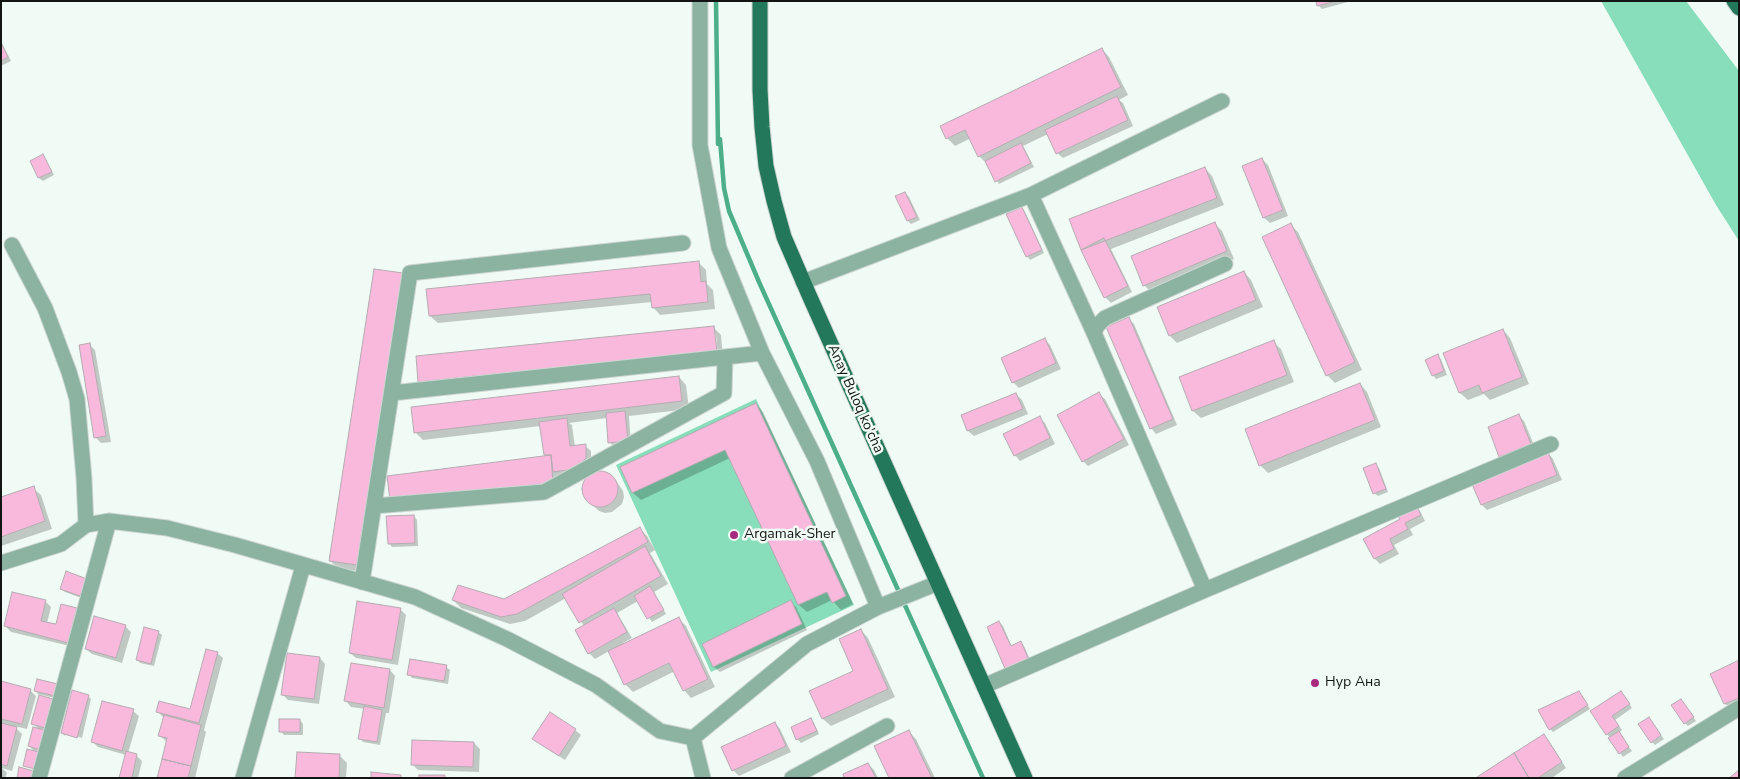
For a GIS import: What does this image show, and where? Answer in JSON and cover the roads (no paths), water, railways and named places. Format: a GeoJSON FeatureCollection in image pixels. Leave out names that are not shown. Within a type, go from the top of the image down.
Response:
{"type":"FeatureCollection","features":[{"type":"Feature","properties":{"kind":"main road","name":"Anay Buloq ko'cha"},"geometry":{"type":"LineString","coordinates":[[760,1],[760,90],[766,166],[784,237],[1025,778]]}},
{"type":"Feature","properties":{"kind":"main road"},"geometry":{"type":"LineString","coordinates":[[1734,1],[1739,8]]}},
{"type":"Feature","properties":{"kind":"street"},"geometry":{"type":"LineString","coordinates":[[700,1],[700,145],[719,248],[762,353],[817,462],[878,607]]}},
{"type":"Feature","properties":{"kind":"street"},"geometry":{"type":"LineString","coordinates":[[803,282],[1031,195],[1222,101]]}},
{"type":"Feature","properties":{"kind":"street"},"geometry":{"type":"LineString","coordinates":[[1031,195],[1094,333],[1205,590]]}},
{"type":"Feature","properties":{"kind":"street"},"geometry":{"type":"LineString","coordinates":[[362,582],[410,274],[682,243]]}},
{"type":"Feature","properties":{"kind":"street"},"geometry":{"type":"LineString","coordinates":[[12,245],[45,308],[77,399],[86,525]]}},
{"type":"Feature","properties":{"kind":"street"},"geometry":{"type":"LineString","coordinates":[[1094,333],[1097,326],[1105,318],[1225,264]]}},
{"type":"Feature","properties":{"kind":"street"},"geometry":{"type":"LineString","coordinates":[[392,393],[762,353]]}},
{"type":"Feature","properties":{"kind":"street"},"geometry":{"type":"LineString","coordinates":[[374,506],[544,492],[724,393],[725,357]]}},
{"type":"Feature","properties":{"kind":"street"},"geometry":{"type":"LineString","coordinates":[[984,686],[1205,590],[1551,444]]}},
{"type":"Feature","properties":{"kind":"street"},"geometry":{"type":"LineString","coordinates":[[39,778],[109,521]]}},
{"type":"Feature","properties":{"kind":"street"},"geometry":{"type":"LineString","coordinates":[[1,563],[61,544],[86,525],[109,521],[167,528],[235,545],[415,597],[507,639],[596,685],[660,731],[693,738]]}},
{"type":"Feature","properties":{"kind":"street"},"geometry":{"type":"LineString","coordinates":[[243,778],[303,566]]}},
{"type":"Feature","properties":{"kind":"street"},"geometry":{"type":"LineString","coordinates":[[693,738],[808,644],[878,607],[938,583]]}},
{"type":"Feature","properties":{"kind":"street"},"geometry":{"type":"LineString","coordinates":[[1625,778],[1739,708]]}},
{"type":"Feature","properties":{"kind":"street"},"geometry":{"type":"LineString","coordinates":[[792,778],[887,726]]}},
{"type":"Feature","properties":{"kind":"street"},"geometry":{"type":"LineString","coordinates":[[693,738],[703,778]]}},
{"type":"Feature","properties":{"kind":"waterway"},"geometry":{"type":"LineString","coordinates":[[716,1],[718,144],[720,139],[724,188],[729,211],[759,282],[983,778]]}},
{"type":"Feature","properties":{"kind":"place","name":"Argamak-Sher"},"geometry":{"type":"Point","coordinates":[734,535]}},
{"type":"Feature","properties":{"kind":"place","name":"Нур Ана"},"geometry":{"type":"Point","coordinates":[1315,683]}}]}
